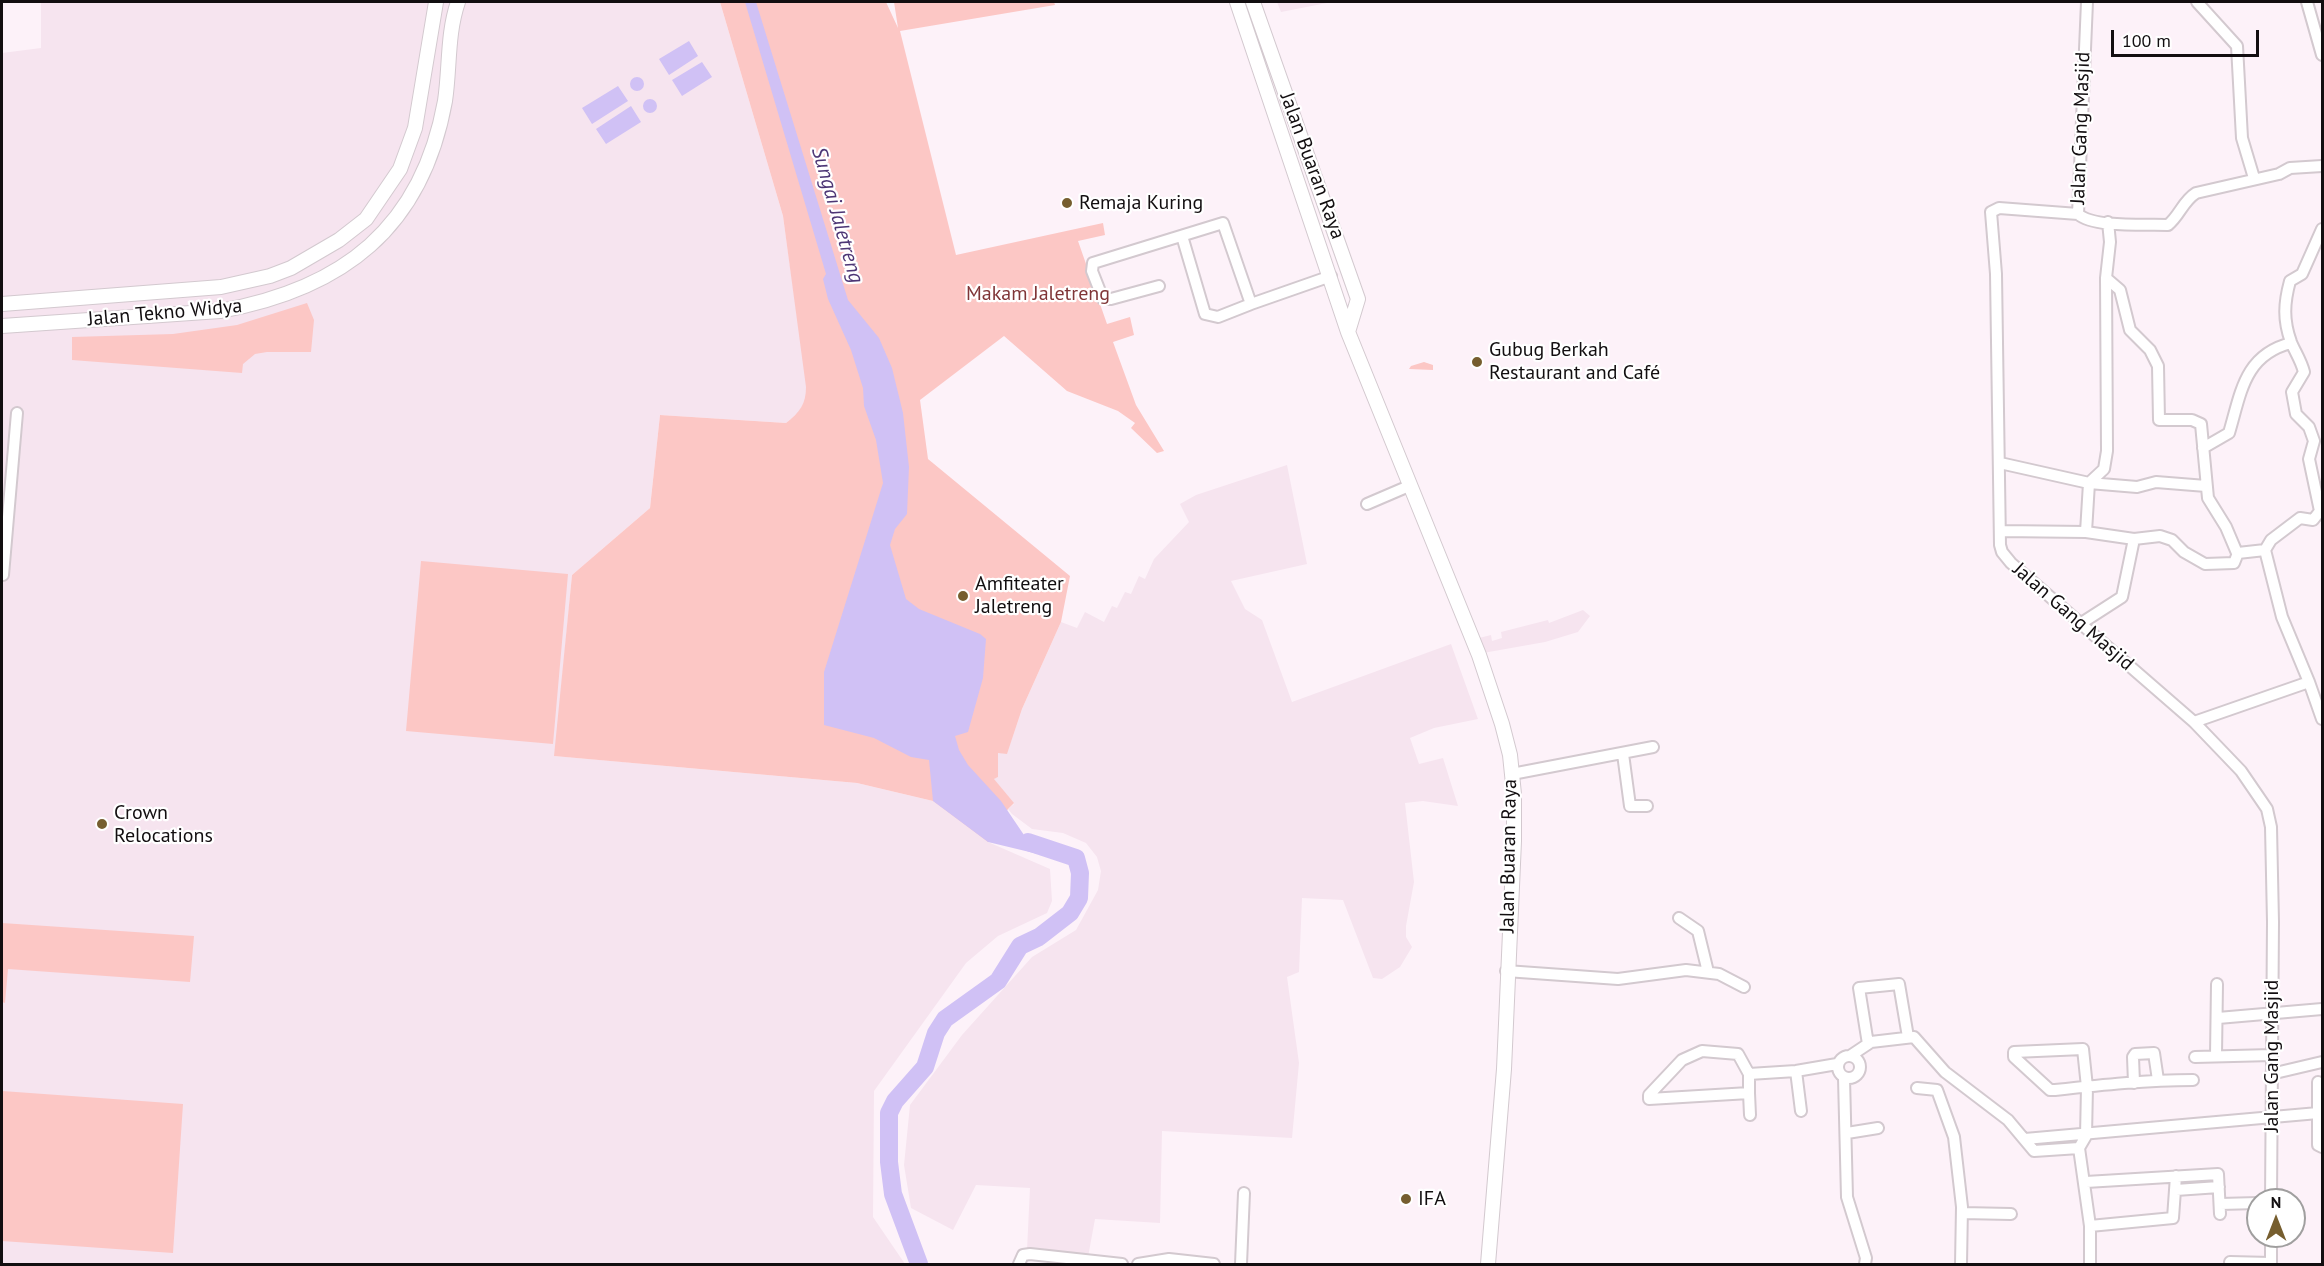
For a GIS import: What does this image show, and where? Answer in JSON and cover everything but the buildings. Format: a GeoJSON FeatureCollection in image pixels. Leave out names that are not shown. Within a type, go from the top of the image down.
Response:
{"type":"FeatureCollection","features":[{"type":"Feature","properties":{"kind":"main road","name":"Jalan Tekno Widya"},"geometry":{"type":"LineString","coordinates":[[2,304],[221,287],[270,276],[291,268],[339,240],[366,219],[400,169],[415,128],[436,2]]}},
{"type":"Feature","properties":{"kind":"main road","name":"Jalan Tekno Widya"},"geometry":{"type":"LineString","coordinates":[[2,326],[220,311],[272,299],[339,270],[377,240],[415,189],[434,146],[445,99],[449,44],[458,2]]}},
{"type":"Feature","properties":{"kind":"main road","name":"Jalan Buaran Raya"},"geometry":{"type":"LineString","coordinates":[[1237,2],[1348,332],[1479,655],[1502,724],[1512,774],[1514,841],[1506,971],[1504,1069],[1488,1264]]}},
{"type":"Feature","properties":{"kind":"main road","name":"Jalan Buaran Raya"},"geometry":{"type":"LineString","coordinates":[[1253,2],[1358,299],[1348,332]]}},
{"type":"Feature","properties":{"kind":"main road"},"geometry":{"type":"LineString","coordinates":[[126,296],[127,318]]}},
{"type":"Feature","properties":{"kind":"street","name":"Jalan Gang Masjid"},"geometry":{"type":"LineString","coordinates":[[2087,2],[2078,214],[1999,208],[1991,212],[1996,274],[2002,552],[2080,624],[2194,722],[2241,771],[2262,799],[2269,819],[2272,1011],[2271,1188]]}},
{"type":"Feature","properties":{"kind":"street"},"geometry":{"type":"LineString","coordinates":[[2197,2],[2237,46],[2242,138],[2254,178]]}},
{"type":"Feature","properties":{"kind":"street"},"geometry":{"type":"LineString","coordinates":[[2307,2],[2322,55]]}},
{"type":"Feature","properties":{"kind":"street"},"geometry":{"type":"LineString","coordinates":[[2078,214],[2088,220],[2168,225],[2178,216],[2185,200],[2196,193],[2279,174],[2290,168],[2322,166]]}},
{"type":"Feature","properties":{"kind":"street"},"geometry":{"type":"LineString","coordinates":[[2086,532],[2088,483],[2104,469],[2107,452],[2106,278],[2110,242],[2109,222]]}},
{"type":"Feature","properties":{"kind":"street"},"geometry":{"type":"LineString","coordinates":[[1159,286],[1111,299],[1103,299],[1092,271],[1093,263],[1226,224],[1251,304]]}},
{"type":"Feature","properties":{"kind":"street"},"geometry":{"type":"LineString","coordinates":[[2322,229],[2302,274],[2290,281],[2283,305],[2291,343],[2301,358],[2304,372],[2292,392],[2296,414],[2309,427],[2314,441],[2309,459],[2320,511],[2313,520],[2300,518],[2271,540],[2265,550],[2281,614],[2322,719]]}},
{"type":"Feature","properties":{"kind":"street"},"geometry":{"type":"LineString","coordinates":[[1182,236],[1205,314],[1218,317],[1331,276]]}},
{"type":"Feature","properties":{"kind":"street"},"geometry":{"type":"LineString","coordinates":[[2001,531],[2086,532],[2134,539],[2166,537],[2187,554],[2209,565],[2234,563],[2237,554],[2226,527],[2208,498],[2201,424],[2197,421],[2159,420],[2158,366],[2150,350],[2130,330],[2120,290],[2106,278]]}},
{"type":"Feature","properties":{"kind":"street"},"geometry":{"type":"LineString","coordinates":[[2203,448],[2229,433],[2247,372],[2273,347],[2291,343]]}},
{"type":"Feature","properties":{"kind":"street"},"geometry":{"type":"LineString","coordinates":[[3,575],[5,513],[17,413]]}},
{"type":"Feature","properties":{"kind":"street"},"geometry":{"type":"LineString","coordinates":[[2000,463],[2088,483],[2137,487],[2156,482],[2206,486]]}},
{"type":"Feature","properties":{"kind":"street"},"geometry":{"type":"LineString","coordinates":[[1366,504],[1409,486]]}},
{"type":"Feature","properties":{"kind":"street"},"geometry":{"type":"LineString","coordinates":[[2080,624],[2122,597],[2134,539]]}},
{"type":"Feature","properties":{"kind":"street"},"geometry":{"type":"LineString","coordinates":[[2237,554],[2265,550]]}},
{"type":"Feature","properties":{"kind":"street"},"geometry":{"type":"LineString","coordinates":[[2194,722],[2309,682]]}},
{"type":"Feature","properties":{"kind":"street"},"geometry":{"type":"LineString","coordinates":[[1512,774],[1653,747]]}},
{"type":"Feature","properties":{"kind":"street"},"geometry":{"type":"LineString","coordinates":[[1623,754],[1630,806],[1647,806]]}},
{"type":"Feature","properties":{"kind":"street"},"geometry":{"type":"LineString","coordinates":[[1679,918],[1695,926],[1698,931],[1708,972]]}},
{"type":"Feature","properties":{"kind":"street"},"geometry":{"type":"LineString","coordinates":[[1506,971],[1618,978],[1681,970],[1719,974],[1744,987]]}},
{"type":"Feature","properties":{"kind":"street"},"geometry":{"type":"LineString","coordinates":[[1868,1044],[1859,988],[1899,984],[1908,1037]]}},
{"type":"Feature","properties":{"kind":"street"},"geometry":{"type":"LineString","coordinates":[[2216,1055],[2217,984]]}},
{"type":"Feature","properties":{"kind":"street"},"geometry":{"type":"LineString","coordinates":[[2218,1018],[2272,1011],[2322,1009]]}},
{"type":"Feature","properties":{"kind":"street"},"geometry":{"type":"LineString","coordinates":[[1865,1264],[1866,1258],[1847,1197],[1844,1078],[1838,1072],[1838,1064],[1842,1058],[1850,1056],[1868,1044],[1914,1037],[1945,1072],[2002,1115],[2036,1152],[2079,1148]]}},
{"type":"Feature","properties":{"kind":"street"},"geometry":{"type":"LineString","coordinates":[[2090,1264],[2090,1226],[2086,1182],[2079,1148],[2086,1136],[2087,1087],[2083,1048],[2014,1052],[2014,1057],[2048,1088],[2087,1087],[2158,1080],[2193,1080]]}},
{"type":"Feature","properties":{"kind":"street"},"geometry":{"type":"LineString","coordinates":[[1749,1093],[1654,1100],[1649,1097],[1666,1076],[1688,1055],[1702,1050],[1738,1054],[1749,1074],[1750,1115]]}},
{"type":"Feature","properties":{"kind":"street"},"geometry":{"type":"LineString","coordinates":[[2134,1083],[2133,1057],[2135,1054],[2154,1053],[2158,1080]]}},
{"type":"Feature","properties":{"kind":"street"},"geometry":{"type":"LineString","coordinates":[[2195,1057],[2272,1055]]}},
{"type":"Feature","properties":{"kind":"street"},"geometry":{"type":"LineString","coordinates":[[1844,1078],[1855,1077],[1860,1071],[1859,1063],[1850,1056]]}},
{"type":"Feature","properties":{"kind":"street"},"geometry":{"type":"LineString","coordinates":[[2271,1074],[2322,1062]]}},
{"type":"Feature","properties":{"kind":"street"},"geometry":{"type":"LineString","coordinates":[[1749,1074],[1796,1071],[1838,1064]]}},
{"type":"Feature","properties":{"kind":"street"},"geometry":{"type":"LineString","coordinates":[[1796,1071],[1802,1111]]}},
{"type":"Feature","properties":{"kind":"street"},"geometry":{"type":"LineString","coordinates":[[1666,1076],[1668,1098]]}},
{"type":"Feature","properties":{"kind":"street"},"geometry":{"type":"LineString","coordinates":[[2320,1088],[2318,1145],[2322,1147]]}},
{"type":"Feature","properties":{"kind":"street"},"geometry":{"type":"LineString","coordinates":[[1917,1089],[1936,1089],[1954,1137],[1962,1213],[1961,1264]]}},
{"type":"Feature","properties":{"kind":"street"},"geometry":{"type":"LineString","coordinates":[[2025,1139],[2086,1136],[2318,1113]]}},
{"type":"Feature","properties":{"kind":"street"},"geometry":{"type":"LineString","coordinates":[[1847,1133],[1878,1128]]}},
{"type":"Feature","properties":{"kind":"street"},"geometry":{"type":"LineString","coordinates":[[2086,1182],[2218,1174],[2220,1209],[2246,1205]]}},
{"type":"Feature","properties":{"kind":"street"},"geometry":{"type":"LineString","coordinates":[[2090,1226],[2169,1220],[2174,1215],[2176,1176]]}},
{"type":"Feature","properties":{"kind":"street"},"geometry":{"type":"LineString","coordinates":[[2176,1190],[2219,1186]]}},
{"type":"Feature","properties":{"kind":"street"},"geometry":{"type":"LineString","coordinates":[[1241,1264],[1244,1193]]}},
{"type":"Feature","properties":{"kind":"street"},"geometry":{"type":"LineString","coordinates":[[1962,1213],[2011,1214]]}},
{"type":"Feature","properties":{"kind":"street"},"geometry":{"type":"LineString","coordinates":[[2230,1262],[2271,1264],[2271,1248]]}},
{"type":"Feature","properties":{"kind":"street"},"geometry":{"type":"LineString","coordinates":[[1019,1264],[1023,1255],[1030,1254],[1122,1264]]}},
{"type":"Feature","properties":{"kind":"street"},"geometry":{"type":"LineString","coordinates":[[1138,1264],[1169,1259],[1214,1264]]}},
{"type":"Feature","properties":{"kind":"shaded area"},"geometry":{"type":"Polygon","coordinates":[[[41,2],[720,2],[783,216],[807,387],[806,401],[798,413],[786,423],[660,415],[650,508],[572,575],[555,756],[857,783],[933,801],[988,842],[1050,869],[1052,901],[1047,913],[998,936],[966,963],[874,1091],[873,1217],[905,1264],[2,1264],[2,53],[41,48],[41,2]]]}},
{"type":"Feature","properties":{"kind":"shaded area"},"geometry":{"type":"Polygon","coordinates":[[[745,2],[756,2],[848,300],[879,338],[892,368],[903,413],[909,467],[907,514],[895,529],[890,545],[906,599],[919,609],[980,634],[986,639],[983,678],[968,732],[955,736],[959,750],[968,765],[1001,801],[1024,835],[1054,845],[1042,855],[988,842],[933,801],[929,760],[911,757],[874,738],[824,725],[824,672],[883,483],[876,440],[864,406],[863,388],[851,350],[828,299],[823,279],[826,274],[745,2]]]}},
{"type":"Feature","properties":{"kind":"shaded area"},"geometry":{"type":"Polygon","coordinates":[[[1277,2],[1332,2],[1281,12],[1277,2]]]}},
{"type":"Feature","properties":{"kind":"shaded area"},"geometry":{"type":"Polygon","coordinates":[[[689,41],[698,56],[669,75],[659,59],[689,41]]]}},
{"type":"Feature","properties":{"kind":"shaded area"},"geometry":{"type":"Polygon","coordinates":[[[702,62],[712,77],[682,96],[672,80],[702,62]]]}},
{"type":"Feature","properties":{"kind":"shaded area"},"geometry":{"type":"Polygon","coordinates":[[[637,77],[642,79],[644,84],[642,89],[637,91],[632,89],[630,84],[632,79],[637,77]]]}},
{"type":"Feature","properties":{"kind":"shaded area"},"geometry":{"type":"Polygon","coordinates":[[[618,86],[628,101],[592,124],[582,108],[618,86]]]}},
{"type":"Feature","properties":{"kind":"shaded area"},"geometry":{"type":"Polygon","coordinates":[[[650,99],[655,101],[657,106],[655,111],[650,113],[645,111],[643,106],[645,101],[650,99]]]}},
{"type":"Feature","properties":{"kind":"shaded area"},"geometry":{"type":"Polygon","coordinates":[[[631,106],[641,122],[606,144],[596,129],[631,106]]]}},
{"type":"Feature","properties":{"kind":"shaded area"},"geometry":{"type":"Polygon","coordinates":[[[1287,465],[1307,564],[1231,581],[1245,609],[1262,620],[1292,702],[1451,644],[1478,719],[1434,728],[1410,738],[1419,764],[1443,758],[1458,806],[1423,801],[1405,803],[1414,882],[1406,937],[1412,947],[1400,967],[1382,979],[1373,978],[1343,900],[1302,898],[1299,972],[1287,977],[1299,1063],[1292,1138],[1162,1131],[1160,1223],[1095,1219],[1088,1257],[1027,1250],[1030,1188],[976,1185],[953,1230],[911,1208],[904,1165],[910,1105],[962,1035],[1032,957],[1076,930],[1098,890],[1101,871],[1097,857],[1086,843],[1063,833],[1032,829],[1012,814],[1008,809],[1014,804],[993,779],[998,777],[998,753],[1007,753],[1022,709],[1061,622],[1077,628],[1085,612],[1104,622],[1112,606],[1117,608],[1125,592],[1131,594],[1139,576],[1145,579],[1154,559],[1189,522],[1180,504],[1196,495],[1287,465]]]}},
{"type":"Feature","properties":{"kind":"shaded area"},"geometry":{"type":"Polygon","coordinates":[[[1583,610],[1590,616],[1578,632],[1545,642],[1483,653],[1479,638],[1491,635],[1492,641],[1502,638],[1501,632],[1548,620],[1549,623],[1583,610]]]}},
{"type":"Feature","properties":{"kind":"green space","name":"Makam Jaletreng"},"geometry":{"type":"Polygon","coordinates":[[[720,2],[886,2],[898,28],[894,2],[1054,2],[1055,5],[900,31],[956,255],[1103,223],[1105,235],[1078,241],[1107,324],[1130,317],[1134,335],[1113,342],[1136,405],[1164,451],[1157,453],[1131,428],[1135,423],[1118,411],[1067,391],[1004,336],[920,400],[928,459],[1070,576],[1061,622],[1022,709],[1007,754],[998,753],[998,777],[994,779],[1014,803],[988,842],[933,801],[857,783],[554,756],[572,575],[650,508],[660,415],[786,423],[795,415],[805,398],[806,387],[783,216],[720,2]]]}},
{"type":"Feature","properties":{"kind":"green space"},"geometry":{"type":"Polygon","coordinates":[[[307,303],[314,320],[311,352],[255,354],[243,364],[242,373],[72,360],[72,337],[173,334],[237,325],[307,303]]]}},
{"type":"Feature","properties":{"kind":"green space"},"geometry":{"type":"Polygon","coordinates":[[[1424,362],[1433,365],[1433,370],[1409,369],[1411,366],[1424,362]]]}},
{"type":"Feature","properties":{"kind":"green space"},"geometry":{"type":"Polygon","coordinates":[[[421,561],[568,574],[553,744],[406,731],[421,561]]]}},
{"type":"Feature","properties":{"kind":"green space"},"geometry":{"type":"Polygon","coordinates":[[[2,923],[194,936],[190,982],[8,969],[5,1003],[2,1002],[2,923]]]}},
{"type":"Feature","properties":{"kind":"green space"},"geometry":{"type":"Polygon","coordinates":[[[2,1091],[183,1104],[173,1253],[2,1241],[2,1091]]]}},
{"type":"Feature","properties":{"kind":"waterway","name":"Sungai Jaletreng"},"geometry":{"type":"LineString","coordinates":[[919,1264],[893,1194],[889,1162],[889,1113],[895,1101],[925,1067],[936,1033],[945,1019],[998,981],[1020,946],[1039,937],[1070,913],[1079,898],[1080,873],[1076,858],[1028,842]]}},
{"type":"Feature","properties":{"kind":"place","name":"Remaja Kuring"},"geometry":{"type":"Point","coordinates":[1067,203]}},
{"type":"Feature","properties":{"kind":"place","name":"Gubug Berkah Restaurant and Café"},"geometry":{"type":"Point","coordinates":[1477,362]}},
{"type":"Feature","properties":{"kind":"place","name":"Amfiteater Jaletreng"},"geometry":{"type":"Point","coordinates":[963,596]}},
{"type":"Feature","properties":{"kind":"place","name":"Crown Relocations"},"geometry":{"type":"Point","coordinates":[102,824]}},
{"type":"Feature","properties":{"kind":"place","name":"IFA"},"geometry":{"type":"Point","coordinates":[1406,1199]}}]}
